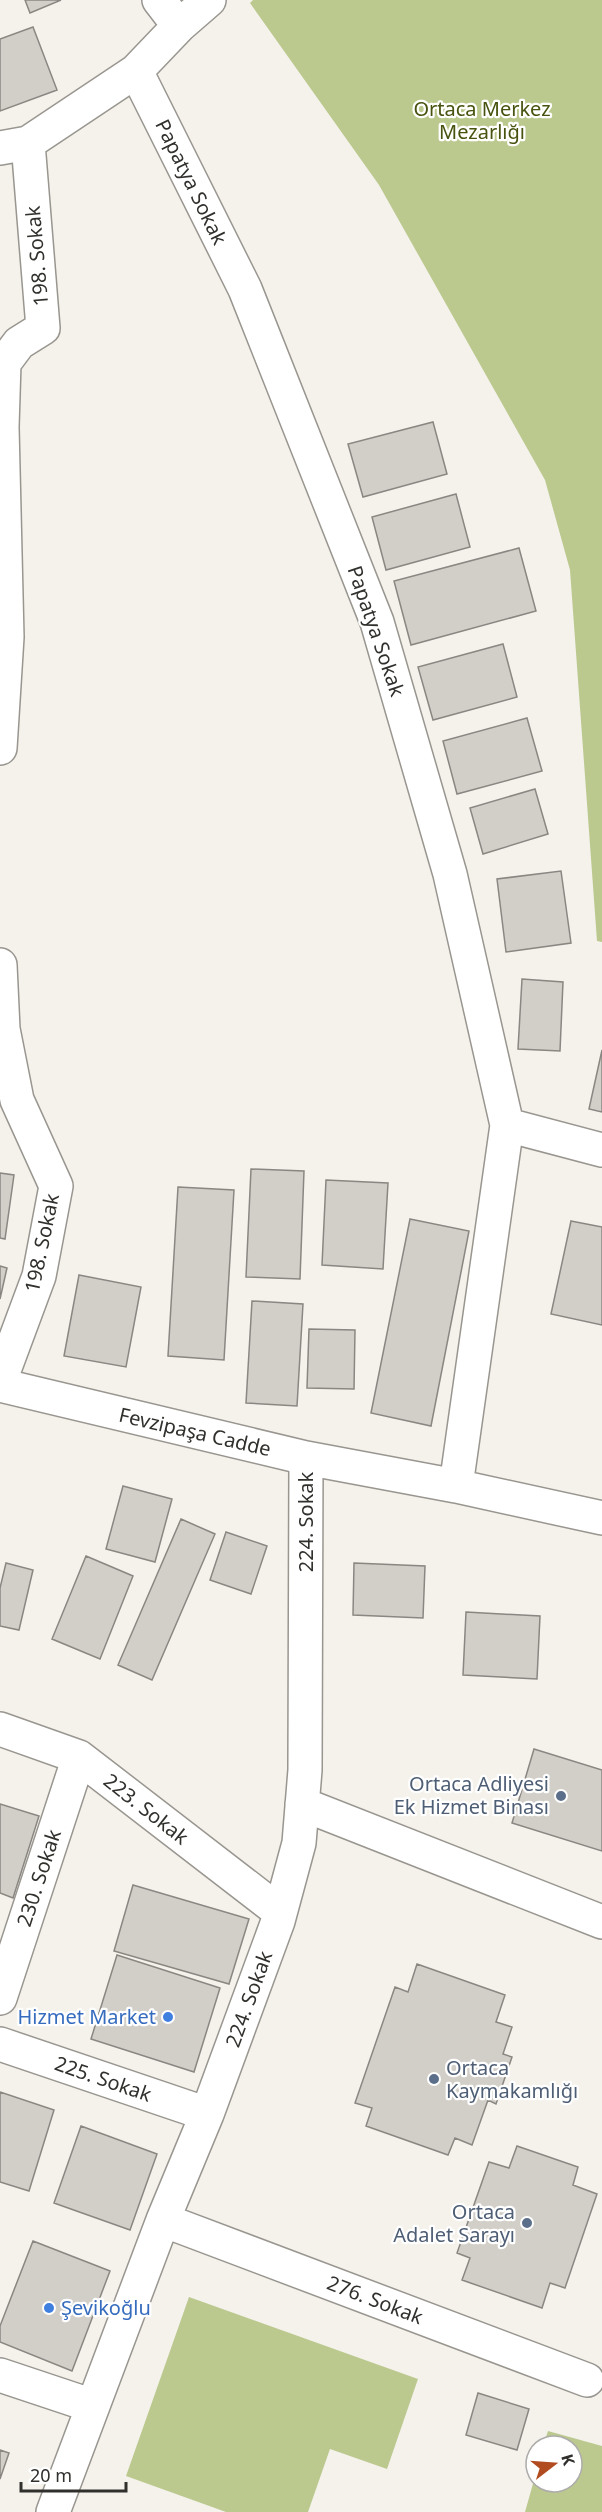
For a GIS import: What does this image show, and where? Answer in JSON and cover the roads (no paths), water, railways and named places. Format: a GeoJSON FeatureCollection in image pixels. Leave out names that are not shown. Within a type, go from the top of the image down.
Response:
{"type":"FeatureCollection","features":[{"type":"Feature","properties":{"kind":"street"},"geometry":{"type":"LineString","coordinates":[[159,0],[179,26]]}},
{"type":"Feature","properties":{"kind":"street"},"geometry":{"type":"LineString","coordinates":[[14,145],[136,70],[179,26],[209,0]]}},
{"type":"Feature","properties":{"kind":"street","name":"Papatya Sokak"},"geometry":{"type":"LineString","coordinates":[[136,70],[245,289],[377,622],[450,874],[507,1125]]}},
{"type":"Feature","properties":{"kind":"street","name":"198. Sokak"},"geometry":{"type":"LineString","coordinates":[[0,748],[6,637],[2,427],[4,363],[19,343],[43,328],[14,145]]}},
{"type":"Feature","properties":{"kind":"street","name":"198. Sokak"},"geometry":{"type":"LineString","coordinates":[[0,965],[3,1029],[17,1100],[56,1186],[39,1276],[0,1383]]}},
{"type":"Feature","properties":{"kind":"street"},"geometry":{"type":"LineString","coordinates":[[456,1486],[507,1125],[602,1150]]}},
{"type":"Feature","properties":{"kind":"street","name":"Fevzipaşa Cadde"},"geometry":{"type":"LineString","coordinates":[[0,1383],[306,1458],[456,1486],[602,1518]]}},
{"type":"Feature","properties":{"kind":"street","name":"224. Sokak"},"geometry":{"type":"LineString","coordinates":[[53,2512],[163,2220],[207,2114],[280,1912],[299,1843],[304,1770],[306,1458]]}},
{"type":"Feature","properties":{"kind":"street","name":"223. Sokak"},"geometry":{"type":"LineString","coordinates":[[0,1729],[79,1757],[280,1912]]}},
{"type":"Feature","properties":{"kind":"street","name":"230. Sokak"},"geometry":{"type":"LineString","coordinates":[[0,1998],[79,1757]]}},
{"type":"Feature","properties":{"kind":"street"},"geometry":{"type":"LineString","coordinates":[[302,1804],[602,1922]]}},
{"type":"Feature","properties":{"kind":"street","name":"225. Sokak"},"geometry":{"type":"LineString","coordinates":[[0,2044],[207,2114]]}},
{"type":"Feature","properties":{"kind":"street","name":"276. Sokak"},"geometry":{"type":"LineString","coordinates":[[163,2220],[587,2380]]}},
{"type":"Feature","properties":{"kind":"street"},"geometry":{"type":"LineString","coordinates":[[0,2375],[93,2406]]}},
{"type":"Feature","properties":{"kind":"place","name":"Ortaca Adliyesi Ek Hizmet Binası"},"geometry":{"type":"Point","coordinates":[561,1796]}},
{"type":"Feature","properties":{"kind":"place","name":"Hizmet Market"},"geometry":{"type":"Point","coordinates":[168,2017]}},
{"type":"Feature","properties":{"kind":"place","name":"Ortaca Kaymakamlığı"},"geometry":{"type":"Point","coordinates":[434,2079]}},
{"type":"Feature","properties":{"kind":"place","name":"Ortaca Adalet Sarayı"},"geometry":{"type":"Point","coordinates":[527,2223]}},
{"type":"Feature","properties":{"kind":"place","name":"Şevikoğlu"},"geometry":{"type":"Point","coordinates":[49,2308]}},
{"type":"Feature","properties":{"kind":"park label","name":"Ortaca Merkez Mezarlığı"},"geometry":{"type":"Point","coordinates":[482,120]}}]}
